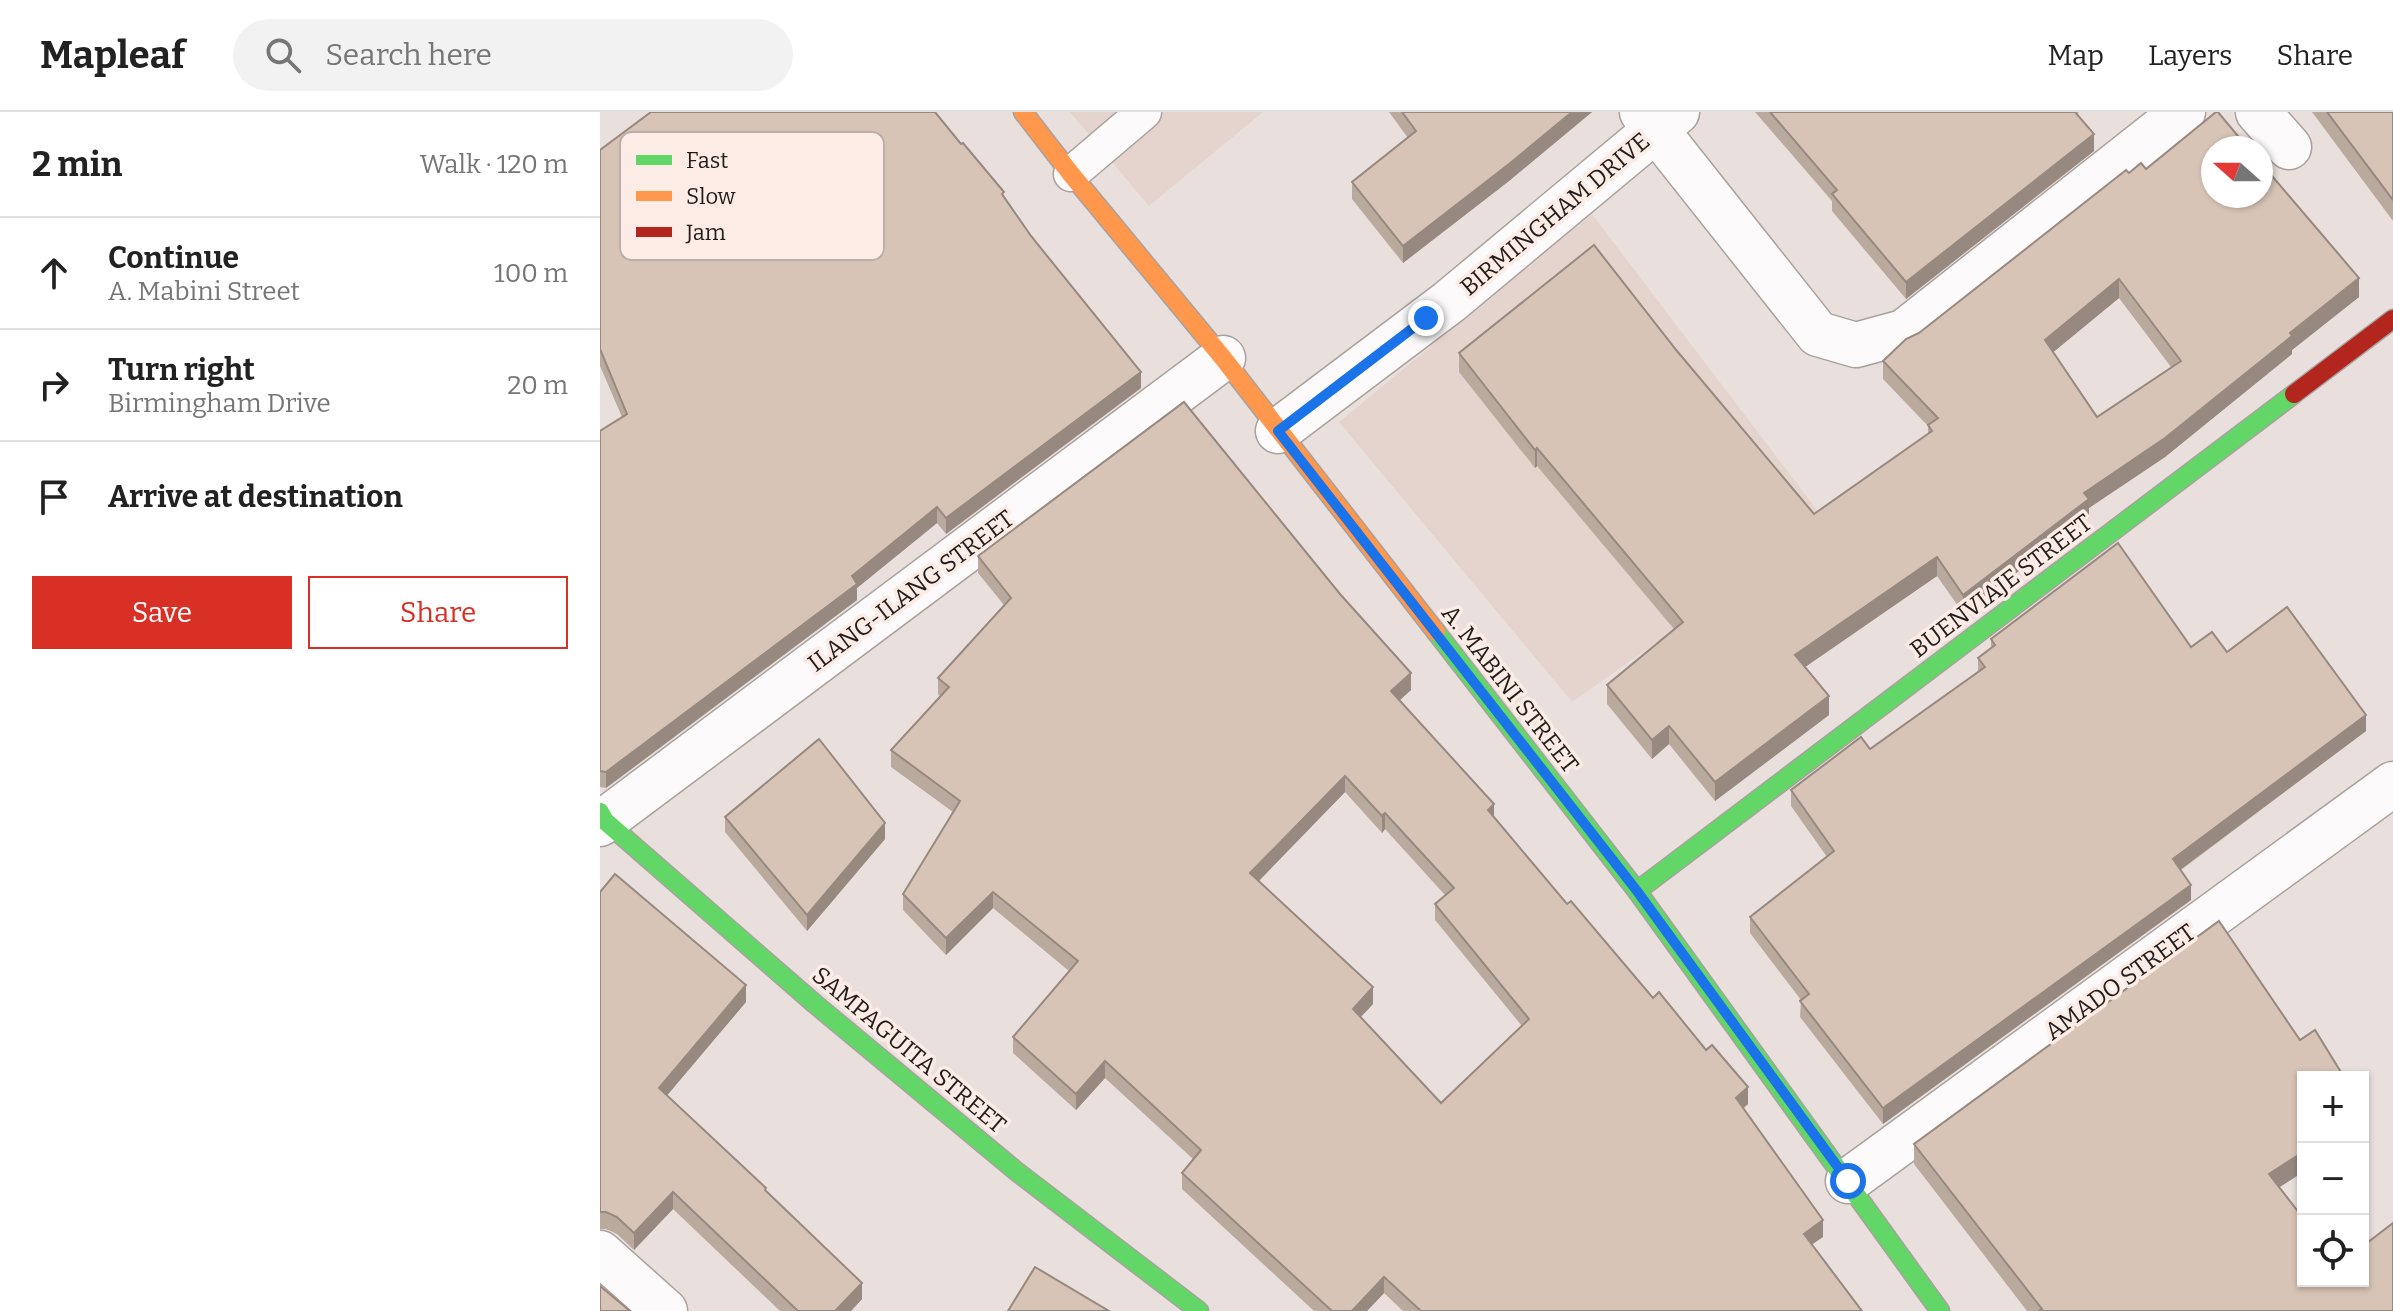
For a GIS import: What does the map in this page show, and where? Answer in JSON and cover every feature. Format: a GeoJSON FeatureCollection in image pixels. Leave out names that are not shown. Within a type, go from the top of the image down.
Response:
{"type":"FeatureCollection","features":[{"type":"Feature","properties":{"kind":"street","name":"A. MABINI STREET"},"geometry":{"type":"LineString","coordinates":[[1023,112],[1223,358],[1637,891],[1940,1311]]}},
{"type":"Feature","properties":{"kind":"street"},"geometry":{"type":"LineString","coordinates":[[1658,118],[1818,334],[1856,345],[1904,332],[2183,112]]}},
{"type":"Feature","properties":{"kind":"street"},"geometry":{"type":"LineString","coordinates":[[2258,112],[2289,147]]}},
{"type":"Feature","properties":{"kind":"street","name":"BIRMINGHAM DRIVE"},"geometry":{"type":"LineString","coordinates":[[1278,431],[1449,302],[1658,118]]}},
{"type":"Feature","properties":{"kind":"street","name":"BUENVIAJE STREET"},"geometry":{"type":"LineString","coordinates":[[1637,891],[2393,319]]}},
{"type":"Feature","properties":{"kind":"street","name":"ILANG-ILANG STREET"},"geometry":{"type":"LineString","coordinates":[[602,819],[1223,358]]}},
{"type":"Feature","properties":{"kind":"street","name":"AMADO STREET"},"geometry":{"type":"LineString","coordinates":[[1848,1181],[2393,784]]}},
{"type":"Feature","properties":{"kind":"street","name":"SAMPAGUITA STREET"},"geometry":{"type":"LineString","coordinates":[[602,819],[815,1004],[1016,1171],[1199,1311]]}},
{"type":"Feature","properties":{"kind":"street"},"geometry":{"type":"LineString","coordinates":[[600,1253],[665,1311]]}},
{"type":"Feature","properties":{"kind":"lane"},"geometry":{"type":"LineString","coordinates":[[1071,174],[1144,112]]}},
{"type":"Feature","properties":{"kind":"shaded area"},"geometry":{"type":"Polygon","coordinates":[[[1070,112],[1263,112],[1149,206],[1070,112]]]}},
{"type":"Feature","properties":{"kind":"shaded area"},"geometry":{"type":"Polygon","coordinates":[[[1592,214],[1827,523],[1572,702],[1339,422],[1592,214]]]}},
{"type":"Feature","properties":{"kind":"building"},"geometry":{"type":"Polygon","coordinates":[[[651,112],[935,112],[1004,192],[1002,194],[1031,236],[1141,372],[946,518],[937,507],[852,576],[857,584],[606,772],[600,771],[600,431],[627,414],[600,349],[600,150],[620,135],[620,260],[884,260],[884,132],[624,132],[651,112]]]}},
{"type":"Feature","properties":{"kind":"building"},"geometry":{"type":"Polygon","coordinates":[[[1402,112],[1572,112],[1403,246],[1352,182],[1416,131],[1402,112]]]}},
{"type":"Feature","properties":{"kind":"building"},"geometry":{"type":"Polygon","coordinates":[[[1770,112],[2075,112],[2094,134],[1906,282],[1832,194],[1837,190],[1770,112]]]}},
{"type":"Feature","properties":{"kind":"building"},"geometry":{"type":"Polygon","coordinates":[[[2218,112],[2238,136],[2201,136],[2201,208],[2273,208],[2273,177],[2359,278],[2165,438],[2084,493],[2089,499],[1963,595],[1937,557],[1795,655],[1829,696],[1715,782],[1669,726],[1652,740],[1607,685],[1683,622],[1537,448],[1535,450],[1459,353],[1594,245],[1677,351],[1814,514],[1932,431],[1928,425],[1938,418],[1883,361],[1906,339],[1919,333],[2126,170],[2129,173],[2141,163],[2146,169],[2218,112]],[[2119,279],[2045,340],[2097,417],[2181,361],[2119,279]]]}},
{"type":"Feature","properties":{"kind":"building"},"geometry":{"type":"Polygon","coordinates":[[[2327,112],[2393,112],[2393,200],[2327,112]]]}},
{"type":"Feature","properties":{"kind":"building"},"geometry":{"type":"Polygon","coordinates":[[[1184,402],[1340,594],[1411,673],[1391,691],[1494,804],[1488,810],[1567,904],[1571,901],[1653,998],[1659,992],[1706,1050],[1712,1045],[1748,1087],[1736,1098],[1823,1220],[1804,1234],[1862,1311],[1421,1311],[1384,1277],[1352,1311],[1332,1311],[1182,1173],[1201,1150],[1105,1061],[1076,1094],[1013,1037],[1078,961],[993,892],[946,938],[903,894],[960,801],[891,750],[949,687],[938,678],[1011,598],[978,556],[1184,402]],[[1345,776],[1250,873],[1373,987],[1353,1009],[1441,1103],[1529,1019],[1435,904],[1454,888],[1385,813],[1382,816],[1345,776]]]}},
{"type":"Feature","properties":{"kind":"building"},"geometry":{"type":"Polygon","coordinates":[[[2118,543],[2191,647],[2212,632],[2227,652],[2287,607],[2366,715],[2173,859],[2191,885],[1883,1108],[1800,1001],[1809,994],[1750,917],[1834,851],[1791,790],[1861,737],[1870,749],[1985,667],[1978,658],[1995,645],[1991,639],[2118,543]]]}},
{"type":"Feature","properties":{"kind":"building"},"geometry":{"type":"Polygon","coordinates":[[[819,739],[885,823],[807,915],[725,817],[819,739]]]}},
{"type":"Feature","properties":{"kind":"building"},"geometry":{"type":"Polygon","coordinates":[[[615,874],[746,985],[659,1088],[862,1283],[835,1311],[798,1311],[673,1192],[634,1233],[617,1217],[600,1212],[600,892],[615,874]]]}},
{"type":"Feature","properties":{"kind":"building"},"geometry":{"type":"Polygon","coordinates":[[[2219,921],[2300,1040],[2315,1030],[2340,1071],[2297,1071],[2297,1156],[2269,1174],[2297,1210],[2297,1287],[2369,1287],[2369,1241],[2393,1223],[2393,1311],[2039,1311],[2042,1309],[1914,1144],[2219,921]]]}},
{"type":"Feature","properties":{"kind":"building"},"geometry":{"type":"Polygon","coordinates":[[[1035,1267],[1109,1311],[1008,1311],[1035,1267]]]}},
{"type":"Feature","properties":{"kind":"building"},"geometry":{"type":"Polygon","coordinates":[[[600,1286],[630,1311],[600,1311],[600,1286]]]}},
{"type":"Feature","properties":{"kind":"traffic: fast"},"geometry":{"type":"LineString","coordinates":[[1637,891],[2294,394]]}},
{"type":"Feature","properties":{"kind":"traffic: fast"},"geometry":{"type":"LineString","coordinates":[[1436,632],[1637,891],[1940,1311]]}},
{"type":"Feature","properties":{"kind":"traffic: fast"},"geometry":{"type":"LineString","coordinates":[[600,812],[605,821],[815,1004],[1016,1171],[1199,1311]]}},
{"type":"Feature","properties":{"kind":"traffic: slow"},"geometry":{"type":"LineString","coordinates":[[1023,112],[1223,358],[1436,632]]}},
{"type":"Feature","properties":{"kind":"traffic: jam"},"geometry":{"type":"LineString","coordinates":[[2294,394],[2393,319]]}},
{"type":"Feature","properties":{"kind":"route"},"geometry":{"type":"LineString","coordinates":[[1426,318],[1278,431],[1637,891],[1848,1181]]}}]}
